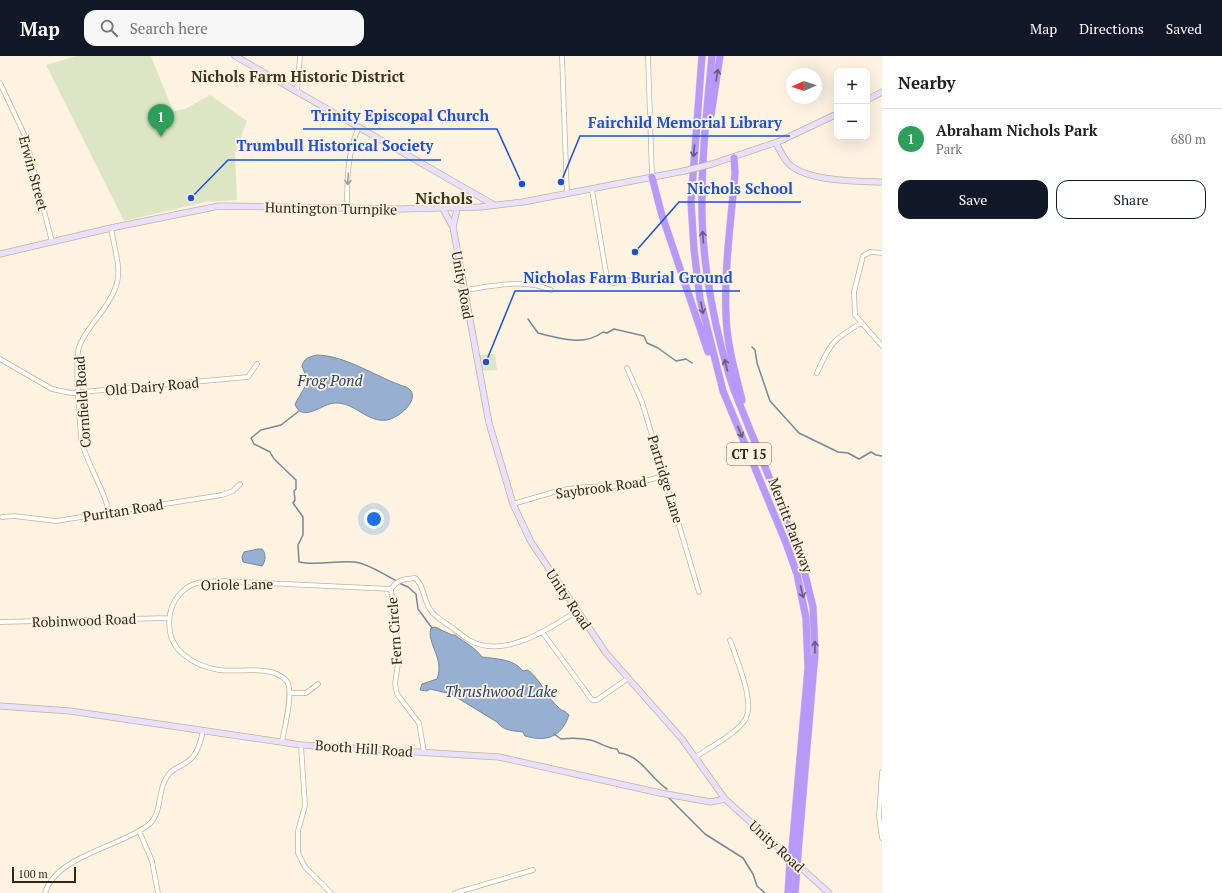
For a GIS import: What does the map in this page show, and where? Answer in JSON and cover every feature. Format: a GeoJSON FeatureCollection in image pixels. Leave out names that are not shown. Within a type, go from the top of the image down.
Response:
{"type":"FeatureCollection","features":[{"type":"Feature","properties":{"kind":"highway"},"geometry":{"type":"LineString","coordinates":[[696,118],[698,56]]}},
{"type":"Feature","properties":{"kind":"highway","name":"Merritt Parkway"},"geometry":{"type":"LineString","coordinates":[[702,56],[696,118],[691,202],[696,268],[705,325],[723,391],[786,543],[797,574],[805,607],[808,635],[808,668],[795,851],[797,869],[795,892]]}},
{"type":"Feature","properties":{"kind":"highway","name":"Merritt Parkway"},"geometry":{"type":"LineString","coordinates":[[712,56],[704,140],[702,215],[703,240],[710,292],[726,366],[804,567],[814,618],[815,653],[795,851],[790,863],[788,893]]}},
{"type":"Feature","properties":{"kind":"highway"},"geometry":{"type":"LineString","coordinates":[[704,140],[710,123],[720,56]]}},
{"type":"Feature","properties":{"kind":"highway"},"geometry":{"type":"LineString","coordinates":[[734,158],[735,173],[726,295],[726,318],[729,346],[750,427]]}},
{"type":"Feature","properties":{"kind":"highway"},"geometry":{"type":"LineString","coordinates":[[652,178],[698,324],[723,391]]}},
{"type":"Feature","properties":{"kind":"main road"},"geometry":{"type":"LineString","coordinates":[[236,56],[494,206]]}},
{"type":"Feature","properties":{"kind":"main road"},"geometry":{"type":"LineString","coordinates":[[870,98],[882,92]]}},
{"type":"Feature","properties":{"kind":"main road","name":"Huntington Turnpike"},"geometry":{"type":"LineString","coordinates":[[0,254],[111,228],[219,206],[347,209],[457,209],[494,206],[592,190],[684,171],[734,158],[776,143],[834,115]]}},
{"type":"Feature","properties":{"kind":"main road"},"geometry":{"type":"LineString","coordinates":[[776,143],[789,164],[804,172],[831,178],[882,182]]}},
{"type":"Feature","properties":{"kind":"main road","name":"Unity Road"},"geometry":{"type":"LineString","coordinates":[[443,209],[453,228],[489,422],[513,504],[531,542],[606,653],[627,679],[696,756],[725,799],[829,893]]}},
{"type":"Feature","properties":{"kind":"main road","name":"Unity Road"},"geometry":{"type":"LineString","coordinates":[[453,228],[457,209]]}},
{"type":"Feature","properties":{"kind":"main road","name":"Booth Hill Road"},"geometry":{"type":"LineString","coordinates":[[0,706],[70,711],[301,744],[499,757],[660,793],[710,802],[725,799]]}},
{"type":"Feature","properties":{"kind":"street"},"geometry":{"type":"LineString","coordinates":[[297,91],[300,56]]}},
{"type":"Feature","properties":{"kind":"street"},"geometry":{"type":"LineString","coordinates":[[562,56],[567,194]]}},
{"type":"Feature","properties":{"kind":"street"},"geometry":{"type":"LineString","coordinates":[[648,56],[652,178]]}},
{"type":"Feature","properties":{"kind":"street","name":"Erwin Street"},"geometry":{"type":"LineString","coordinates":[[0,83],[25,136],[52,242]]}},
{"type":"Feature","properties":{"kind":"street"},"geometry":{"type":"LineString","coordinates":[[347,209],[348,166],[352,145],[359,127]]}},
{"type":"Feature","properties":{"kind":"street"},"geometry":{"type":"LineString","coordinates":[[592,190],[607,278],[613,283],[646,278]]}},
{"type":"Feature","properties":{"kind":"street","name":"Cornfield Road"},"geometry":{"type":"LineString","coordinates":[[109,512],[106,497],[84,452],[81,439],[77,354],[79,346],[87,332],[111,300],[117,288],[119,273],[111,228]]}},
{"type":"Feature","properties":{"kind":"street"},"geometry":{"type":"LineString","coordinates":[[882,252],[870,252],[864,256],[854,292],[855,315],[882,346]]}},
{"type":"Feature","properties":{"kind":"street"},"geometry":{"type":"LineString","coordinates":[[465,290],[528,283],[541,285],[551,290]]}},
{"type":"Feature","properties":{"kind":"street"},"geometry":{"type":"LineString","coordinates":[[817,373],[836,338],[861,323]]}},
{"type":"Feature","properties":{"kind":"street","name":"Old Dairy Road"},"geometry":{"type":"LineString","coordinates":[[0,359],[52,389],[63,392],[79,392],[248,377],[257,364]]}},
{"type":"Feature","properties":{"kind":"street","name":"Partridge Lane"},"geometry":{"type":"LineString","coordinates":[[627,368],[642,402],[699,592]]}},
{"type":"Feature","properties":{"kind":"street","name":"Saybrook Road"},"geometry":{"type":"LineString","coordinates":[[513,504],[561,490],[623,486],[665,476]]}},
{"type":"Feature","properties":{"kind":"street","name":"Puritan Road"},"geometry":{"type":"LineString","coordinates":[[2,517],[14,516],[56,521],[222,495],[233,491],[240,484]]}},
{"type":"Feature","properties":{"kind":"street","name":"Fern Circle"},"geometry":{"type":"LineString","coordinates":[[424,752],[419,723],[397,694],[395,684],[398,652],[391,589],[402,579],[415,578],[421,583],[426,602],[433,613],[470,641],[483,645],[508,645],[543,633],[577,611]]}},
{"type":"Feature","properties":{"kind":"street","name":"Oriole Lane"},"geometry":{"type":"LineString","coordinates":[[290,693],[288,681],[277,673],[220,670],[205,666],[183,654],[173,642],[169,618],[174,601],[184,589],[199,582],[225,582],[391,589]]}},
{"type":"Feature","properties":{"kind":"street","name":"Robinwood Road"},"geometry":{"type":"LineString","coordinates":[[0,622],[169,618]]}},
{"type":"Feature","properties":{"kind":"street"},"geometry":{"type":"LineString","coordinates":[[543,633],[592,700],[597,700],[627,679]]}},
{"type":"Feature","properties":{"kind":"street"},"geometry":{"type":"LineString","coordinates":[[696,756],[738,728],[746,719],[748,711],[748,697],[730,640]]}},
{"type":"Feature","properties":{"kind":"street"},"geometry":{"type":"LineString","coordinates":[[282,742],[290,693],[306,693],[318,684]]}},
{"type":"Feature","properties":{"kind":"street"},"geometry":{"type":"LineString","coordinates":[[45,893],[50,880],[63,868],[139,831],[152,822],[157,814],[166,778],[176,768],[193,757],[201,742],[203,731]]}},
{"type":"Feature","properties":{"kind":"street"},"geometry":{"type":"LineString","coordinates":[[301,744],[305,806],[298,831],[298,852],[305,867],[331,893]]}},
{"type":"Feature","properties":{"kind":"street"},"geometry":{"type":"LineString","coordinates":[[882,772],[879,816],[882,838]]}},
{"type":"Feature","properties":{"kind":"street"},"geometry":{"type":"LineString","coordinates":[[139,831],[152,861],[158,893]]}},
{"type":"Feature","properties":{"kind":"street"},"geometry":{"type":"LineString","coordinates":[[455,893],[533,870]]}},
{"type":"Feature","properties":{"kind":"green space"},"geometry":{"type":"Polygon","coordinates":[[[77,56],[151,56],[173,111],[185,109],[210,95],[247,121],[235,153],[237,200],[206,202],[124,221],[46,65],[77,56]]]}},
{"type":"Feature","properties":{"kind":"green space"},"geometry":{"type":"Polygon","coordinates":[[[495,354],[497,370],[478,371],[475,355],[495,354]]]}},
{"type":"Feature","properties":{"kind":"water","name":"Frog Pond"},"geometry":{"type":"Polygon","coordinates":[[[317,355],[340,359],[406,387],[411,391],[411,401],[408,406],[398,415],[387,420],[373,418],[349,406],[335,403],[308,412],[298,410],[295,404],[306,385],[307,379],[302,366],[307,358],[317,355]]]}},
{"type":"Feature","properties":{"kind":"water"},"geometry":{"type":"Polygon","coordinates":[[[262,549],[265,555],[262,566],[243,562],[242,557],[244,552],[262,549]]]}},
{"type":"Feature","properties":{"kind":"water","name":"Thrushwood Lake"},"geometry":{"type":"Polygon","coordinates":[[[435,627],[455,635],[473,648],[482,657],[505,660],[515,664],[523,671],[528,670],[533,674],[555,704],[569,715],[562,729],[546,738],[533,738],[525,736],[523,732],[509,730],[502,727],[497,722],[451,694],[430,689],[427,691],[420,690],[422,684],[437,679],[439,671],[439,664],[430,634],[431,628],[435,627]]]}},
{"type":"Feature","properties":{"kind":"waterway"},"geometry":{"type":"LineString","coordinates":[[528,319],[538,333],[563,339],[587,339],[595,337],[603,332],[607,333],[614,329],[644,336],[647,343],[658,348],[676,361],[686,359],[692,363]]}},
{"type":"Feature","properties":{"kind":"waterway"},"geometry":{"type":"LineString","coordinates":[[752,347],[755,350],[757,363],[770,401],[799,433],[838,452],[848,453],[859,459],[871,452],[882,456]]}},
{"type":"Feature","properties":{"kind":"waterway"},"geometry":{"type":"LineString","coordinates":[[299,411],[281,425],[261,430],[251,438],[254,444],[270,452],[274,459],[296,480],[296,489],[294,491],[295,500],[293,503],[303,517],[303,535],[298,545],[299,562],[355,562],[371,567],[395,580]]}},
{"type":"Feature","properties":{"kind":"waterway"},"geometry":{"type":"LineString","coordinates":[[399,583],[408,587],[416,594],[418,609],[432,628]]}},
{"type":"Feature","properties":{"kind":"waterway"},"geometry":{"type":"LineString","coordinates":[[554,734],[561,739],[586,739],[617,749],[619,753],[627,755],[639,762],[667,789]]}},
{"type":"Feature","properties":{"kind":"waterway"},"geometry":{"type":"LineString","coordinates":[[669,798],[705,834],[743,858],[753,874],[757,886],[765,893]]}},
{"type":"Feature","properties":{"kind":"place","name":"Abraham Nichols Park"},"geometry":{"type":"Point","coordinates":[161,137]}},
{"type":"Feature","properties":{"kind":"place","name":"Fairchild Memorial Library"},"geometry":{"type":"Point","coordinates":[561,182]}},
{"type":"Feature","properties":{"kind":"place","name":"Trinity Episcopal Church"},"geometry":{"type":"Point","coordinates":[522,184]}},
{"type":"Feature","properties":{"kind":"place","name":"Trumbull Historical Society"},"geometry":{"type":"Point","coordinates":[191,198]}},
{"type":"Feature","properties":{"kind":"place","name":"Nichols School"},"geometry":{"type":"Point","coordinates":[635,252]}},
{"type":"Feature","properties":{"kind":"place","name":"Nicholas Farm Burial Ground"},"geometry":{"type":"Point","coordinates":[486,362]}},
{"type":"Feature","properties":{"kind":"district","name":"Nichols Farm Historic District"},"geometry":{"type":"Point","coordinates":[298,76]}},
{"type":"Feature","properties":{"kind":"district","name":"Nichols"},"geometry":{"type":"Point","coordinates":[444,198]}}]}
